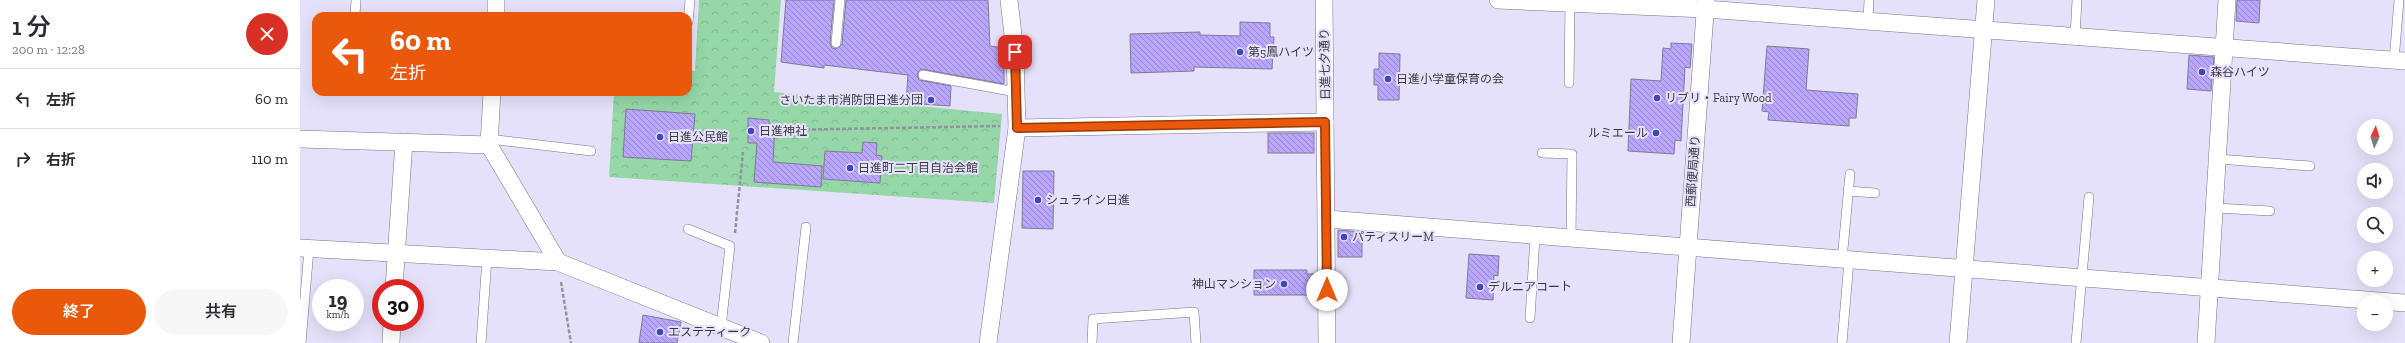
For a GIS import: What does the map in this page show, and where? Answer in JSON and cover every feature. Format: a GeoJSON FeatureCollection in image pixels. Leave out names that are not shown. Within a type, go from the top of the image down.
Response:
{"type":"FeatureCollection","features":[{"type":"Feature","properties":{"kind":"street"},"geometry":{"type":"LineString","coordinates":[[496,0],[496,12]]}},
{"type":"Feature","properties":{"kind":"street"},"geometry":{"type":"LineString","coordinates":[[988,343],[1017,127],[1015,52],[1009,0]]}},
{"type":"Feature","properties":{"kind":"street","name":"日進七夕通り"},"geometry":{"type":"LineString","coordinates":[[1324,0],[1327,343]]}},
{"type":"Feature","properties":{"kind":"street"},"geometry":{"type":"LineString","coordinates":[[1509,0],[1570,3],[1706,4],[1868,21],[2400,61]]}},
{"type":"Feature","properties":{"kind":"street"},"geometry":{"type":"LineString","coordinates":[[1958,343],[1986,0]]}},
{"type":"Feature","properties":{"kind":"street"},"geometry":{"type":"LineString","coordinates":[[2206,343],[2227,0]]}},
{"type":"Feature","properties":{"kind":"street","name":"西郵便局通り"},"geometry":{"type":"LineString","coordinates":[[1681,343],[1706,4]]}},
{"type":"Feature","properties":{"kind":"street"},"geometry":{"type":"LineString","coordinates":[[492,96],[489,142],[558,262]]}},
{"type":"Feature","properties":{"kind":"street"},"geometry":{"type":"LineString","coordinates":[[1017,127],[1325,122]]}},
{"type":"Feature","properties":{"kind":"street"},"geometry":{"type":"LineString","coordinates":[[300,139],[404,142],[489,142]]}},
{"type":"Feature","properties":{"kind":"street"},"geometry":{"type":"LineString","coordinates":[[395,279],[404,142]]}},
{"type":"Feature","properties":{"kind":"street"},"geometry":{"type":"LineString","coordinates":[[1327,219],[1571,240],[1688,247],[1846,261],[2210,287],[2405,303]]}},
{"type":"Feature","properties":{"kind":"street"},"geometry":{"type":"LineString","coordinates":[[305,249],[558,262],[761,343]]}},
{"type":"Feature","properties":{"kind":"street"},"geometry":{"type":"LineString","coordinates":[[391,343],[392,331]]}},
{"type":"Feature","properties":{"kind":"lane"},"geometry":{"type":"LineString","coordinates":[[355,12],[356,0]]}},
{"type":"Feature","properties":{"kind":"lane"},"geometry":{"type":"LineString","coordinates":[[689,12],[690,0]]}},
{"type":"Feature","properties":{"kind":"lane"},"geometry":{"type":"LineString","coordinates":[[836,43],[840,0]]}},
{"type":"Feature","properties":{"kind":"lane"},"geometry":{"type":"LineString","coordinates":[[1868,21],[1869,0]]}},
{"type":"Feature","properties":{"kind":"lane"},"geometry":{"type":"LineString","coordinates":[[2075,37],[2077,0]]}},
{"type":"Feature","properties":{"kind":"lane"},"geometry":{"type":"LineString","coordinates":[[2399,0],[2400,61]]}},
{"type":"Feature","properties":{"kind":"lane"},"geometry":{"type":"LineString","coordinates":[[1569,83],[1570,3]]}},
{"type":"Feature","properties":{"kind":"lane"},"geometry":{"type":"LineString","coordinates":[[923,75],[1016,92]]}},
{"type":"Feature","properties":{"kind":"lane"},"geometry":{"type":"LineString","coordinates":[[489,142],[591,151]]}},
{"type":"Feature","properties":{"kind":"lane"},"geometry":{"type":"LineString","coordinates":[[1542,153],[1572,154],[1571,240]]}},
{"type":"Feature","properties":{"kind":"lane"},"geometry":{"type":"LineString","coordinates":[[2218,158],[2310,166]]}},
{"type":"Feature","properties":{"kind":"lane"},"geometry":{"type":"LineString","coordinates":[[1842,343],[1848,190],[1850,174]]}},
{"type":"Feature","properties":{"kind":"lane"},"geometry":{"type":"LineString","coordinates":[[1848,190],[1875,193]]}},
{"type":"Feature","properties":{"kind":"lane"},"geometry":{"type":"LineString","coordinates":[[2076,343],[2089,197]]}},
{"type":"Feature","properties":{"kind":"lane"},"geometry":{"type":"LineString","coordinates":[[2215,208],[2270,211]]}},
{"type":"Feature","properties":{"kind":"lane"},"geometry":{"type":"LineString","coordinates":[[793,343],[806,227]]}},
{"type":"Feature","properties":{"kind":"lane"},"geometry":{"type":"LineString","coordinates":[[688,229],[730,246],[721,327]]}},
{"type":"Feature","properties":{"kind":"lane"},"geometry":{"type":"LineString","coordinates":[[1530,318],[1535,237]]}},
{"type":"Feature","properties":{"kind":"lane"},"geometry":{"type":"LineString","coordinates":[[301,343],[305,249]]}},
{"type":"Feature","properties":{"kind":"lane"},"geometry":{"type":"LineString","coordinates":[[481,343],[487,258]]}},
{"type":"Feature","properties":{"kind":"lane"},"geometry":{"type":"LineString","coordinates":[[1092,343],[1093,319],[1194,312],[1196,343]]}},
{"type":"Feature","properties":{"kind":"path"},"geometry":{"type":"LineString","coordinates":[[782,130],[1017,127]]}},
{"type":"Feature","properties":{"kind":"path"},"geometry":{"type":"LineString","coordinates":[[734,241],[743,152]]}},
{"type":"Feature","properties":{"kind":"path"},"geometry":{"type":"LineString","coordinates":[[558,262],[571,343]]}},
{"type":"Feature","properties":{"kind":"green space"},"geometry":{"type":"Polygon","coordinates":[[[699,0],[781,0],[774,92],[1002,114],[994,203],[609,177],[614,96],[692,96],[692,71],[695,71],[699,0]]]}},
{"type":"Feature","properties":{"kind":"building"},"geometry":{"type":"Polygon","coordinates":[[[786,0],[834,0],[830,43],[832,48],[836,49],[842,44],[846,0],[988,0],[990,46],[1004,48],[1004,84],[921,69],[917,74],[919,80],[951,86],[950,106],[906,103],[908,75],[824,65],[824,68],[781,62],[786,0]]]}},
{"type":"Feature","properties":{"kind":"building"},"geometry":{"type":"Polygon","coordinates":[[[2237,0],[2260,0],[2259,23],[2236,21],[2237,0]]]}},
{"type":"Feature","properties":{"kind":"building"},"geometry":{"type":"Polygon","coordinates":[[[1240,22],[1270,23],[1270,37],[1274,37],[1272,69],[1194,67],[1194,71],[1131,73],[1130,34],[1200,32],[1200,35],[1240,36],[1240,22]]]}},
{"type":"Feature","properties":{"kind":"building"},"geometry":{"type":"Polygon","coordinates":[[[1671,43],[1692,44],[1690,68],[1685,67],[1681,141],[1675,140],[1674,154],[1628,151],[1631,79],[1661,81],[1663,48],[1671,49],[1671,43]]]}},
{"type":"Feature","properties":{"kind":"building"},"geometry":{"type":"Polygon","coordinates":[[[1767,46],[1809,49],[1806,90],[1858,94],[1856,118],[1849,118],[1849,126],[1768,120],[1769,112],[1762,111],[1767,46]]]}},
{"type":"Feature","properties":{"kind":"building"},"geometry":{"type":"Polygon","coordinates":[[[1379,53],[1400,54],[1399,100],[1378,100],[1378,85],[1374,85],[1374,69],[1379,69],[1379,53]]]}},
{"type":"Feature","properties":{"kind":"building","name":"森谷ハイツ"},"geometry":{"type":"Polygon","coordinates":[[[2189,55],[2214,57],[2211,91],[2187,89],[2189,55]]]}},
{"type":"Feature","properties":{"kind":"building"},"geometry":{"type":"Polygon","coordinates":[[[626,109],[695,114],[691,161],[623,157],[626,109]]]}},
{"type":"Feature","properties":{"kind":"building"},"geometry":{"type":"Polygon","coordinates":[[[748,118],[769,120],[769,124],[775,125],[773,162],[822,166],[821,187],[754,182],[757,143],[748,143],[748,118]]]}},
{"type":"Feature","properties":{"kind":"building"},"geometry":{"type":"Polygon","coordinates":[[[1268,133],[1314,133],[1314,153],[1268,153],[1268,133]]]}},
{"type":"Feature","properties":{"kind":"building"},"geometry":{"type":"Polygon","coordinates":[[[863,142],[877,143],[876,155],[882,156],[880,183],[823,179],[825,151],[862,153],[863,142]]]}},
{"type":"Feature","properties":{"kind":"building","name":"シュライン日進"},"geometry":{"type":"Polygon","coordinates":[[[1023,171],[1054,171],[1053,229],[1022,228],[1023,171]]]}},
{"type":"Feature","properties":{"kind":"building"},"geometry":{"type":"Polygon","coordinates":[[[1338,230],[1362,232],[1362,257],[1338,257],[1338,230]]]}},
{"type":"Feature","properties":{"kind":"building","name":"デルニアコート"},"geometry":{"type":"Polygon","coordinates":[[[1469,254],[1499,256],[1498,276],[1494,275],[1493,300],[1466,298],[1469,254]]]}},
{"type":"Feature","properties":{"kind":"building","name":"神山マンション"},"geometry":{"type":"Polygon","coordinates":[[[1254,270],[1307,270],[1307,274],[1314,274],[1313,295],[1254,295],[1254,270]]]}},
{"type":"Feature","properties":{"kind":"building","name":"エステティーク"},"geometry":{"type":"Polygon","coordinates":[[[643,315],[681,322],[677,343],[639,343],[643,315]]]}},
{"type":"Feature","properties":{"kind":"place","name":"第5鳳ハイツ"},"geometry":{"type":"Point","coordinates":[1240,52]}},
{"type":"Feature","properties":{"kind":"place","name":"森谷ハイツ"},"geometry":{"type":"Point","coordinates":[2202,72]}},
{"type":"Feature","properties":{"kind":"place","name":"日進小学童保育の会"},"geometry":{"type":"Point","coordinates":[1388,79]}},
{"type":"Feature","properties":{"kind":"place","name":"リブリ・Fairy Wood"},"geometry":{"type":"Point","coordinates":[1657,98]}},
{"type":"Feature","properties":{"kind":"place","name":"さいたま市消防団日進分団"},"geometry":{"type":"Point","coordinates":[931,100]}},
{"type":"Feature","properties":{"kind":"place","name":"日進神社"},"geometry":{"type":"Point","coordinates":[751,131]}},
{"type":"Feature","properties":{"kind":"place","name":"ルミエール"},"geometry":{"type":"Point","coordinates":[1656,133]}},
{"type":"Feature","properties":{"kind":"place","name":"日進公民館"},"geometry":{"type":"Point","coordinates":[660,137]}},
{"type":"Feature","properties":{"kind":"place","name":"日進町二丁目自治会館"},"geometry":{"type":"Point","coordinates":[850,168]}},
{"type":"Feature","properties":{"kind":"place","name":"シュライン日進"},"geometry":{"type":"Point","coordinates":[1038,200]}},
{"type":"Feature","properties":{"kind":"place","name":"パティスリーM"},"geometry":{"type":"Point","coordinates":[1344,237]}},
{"type":"Feature","properties":{"kind":"place","name":"神山マンション"},"geometry":{"type":"Point","coordinates":[1284,284]}},
{"type":"Feature","properties":{"kind":"place","name":"デルニアコート"},"geometry":{"type":"Point","coordinates":[1480,287]}},
{"type":"Feature","properties":{"kind":"place","name":"エステティーク"},"geometry":{"type":"Point","coordinates":[660,332]}},
{"type":"Feature","properties":{"kind":"route"},"geometry":{"type":"LineString","coordinates":[[1015,52],[1017,128],[1325,122],[1327,290]]}}]}
